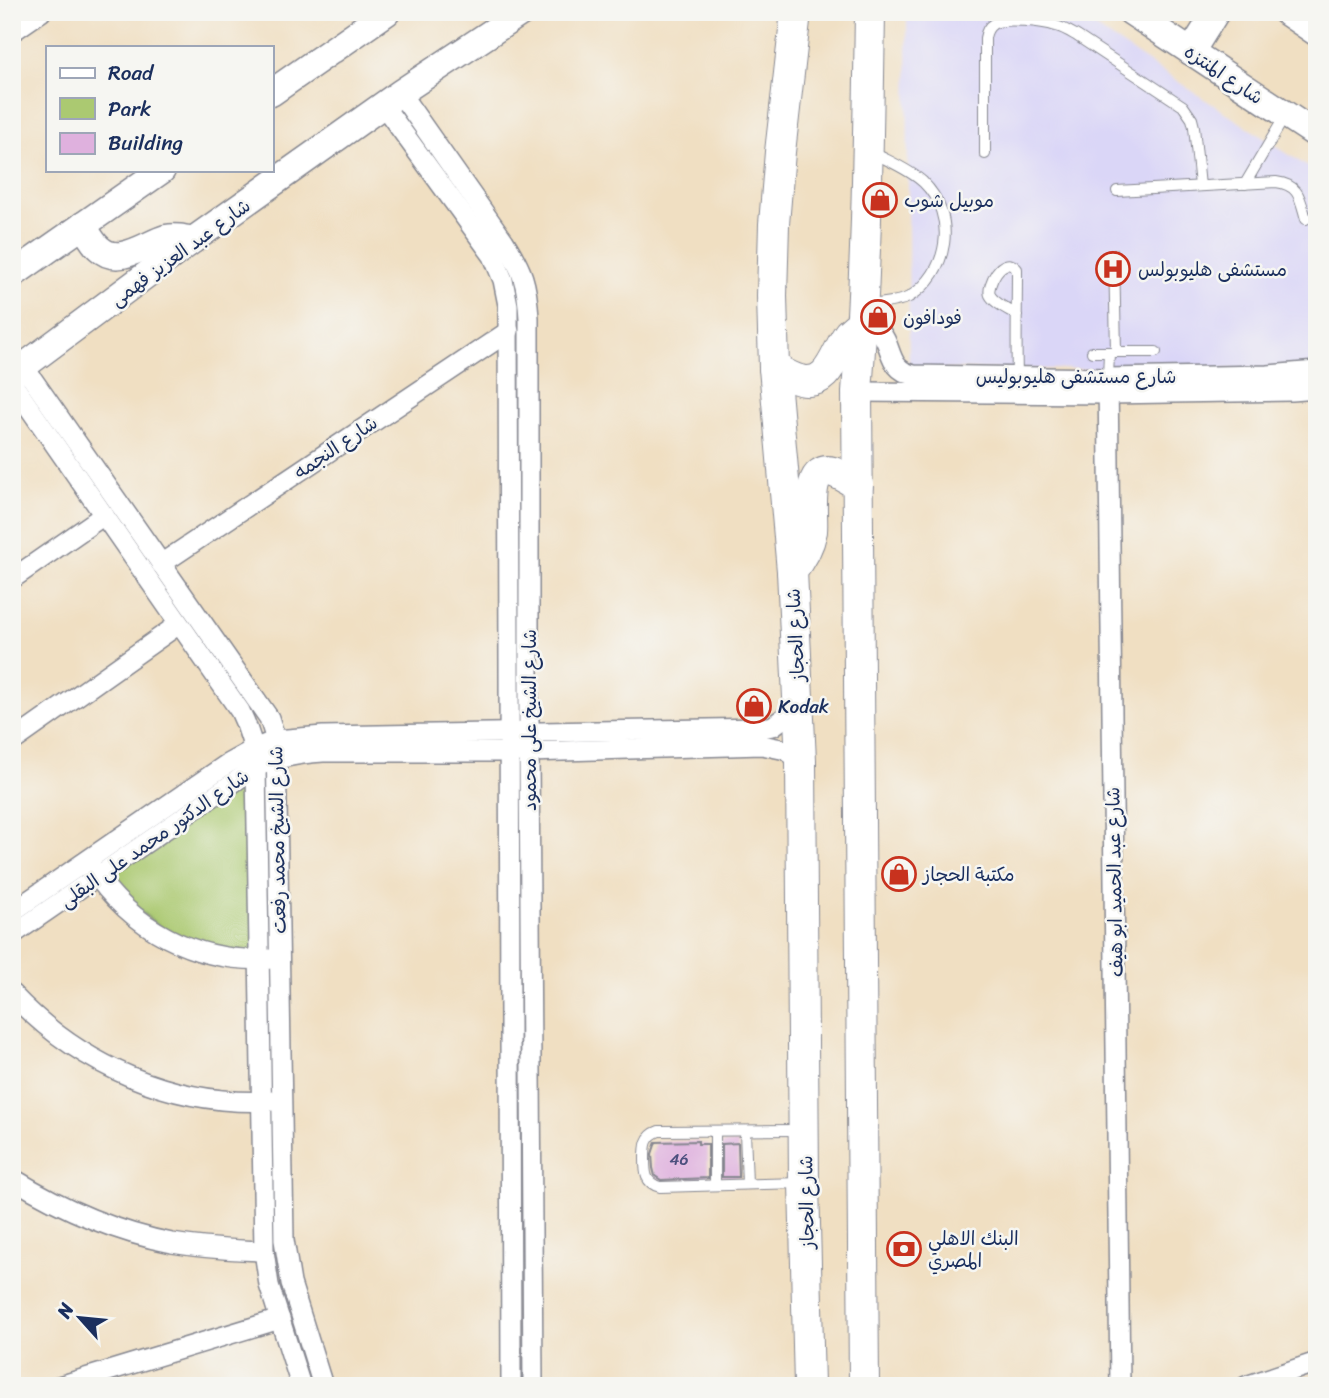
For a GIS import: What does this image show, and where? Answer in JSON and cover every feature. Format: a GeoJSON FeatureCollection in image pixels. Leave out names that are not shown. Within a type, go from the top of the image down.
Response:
{"type":"FeatureCollection","features":[{"type":"Feature","properties":{"kind":"main road","name":"شارع عبد العزيز فهمى"},"geometry":{"type":"LineString","coordinates":[[16,375],[194,240],[392,99],[522,12]]}},
{"type":"Feature","properties":{"kind":"main road","name":"شارع الحجاز"},"geometry":{"type":"LineString","coordinates":[[796,12],[781,139],[774,224],[772,296],[774,369],[792,571],[801,761],[804,1183],[810,1386]]}},
{"type":"Feature","properties":{"kind":"main road"},"geometry":{"type":"LineString","coordinates":[[864,1386],[857,392],[863,315],[870,12]]}},
{"type":"Feature","properties":{"kind":"main road","name":"شارع المنتزه"},"geometry":{"type":"LineString","coordinates":[[1131,12],[1317,135]]}},
{"type":"Feature","properties":{"kind":"main road"},"geometry":{"type":"LineString","coordinates":[[1191,52],[1216,12]]}},
{"type":"Feature","properties":{"kind":"main road"},"geometry":{"type":"LineString","coordinates":[[1286,12],[1317,33]]}},
{"type":"Feature","properties":{"kind":"main road"},"geometry":{"type":"LineString","coordinates":[[273,91],[373,16]]}},
{"type":"Feature","properties":{"kind":"main road"},"geometry":{"type":"LineString","coordinates":[[12,275],[159,172]]}},
{"type":"Feature","properties":{"kind":"main road"},"geometry":{"type":"LineString","coordinates":[[83,225],[98,248],[110,255],[125,255],[169,237],[194,240]]}},
{"type":"Feature","properties":{"kind":"main road"},"geometry":{"type":"LineString","coordinates":[[774,369],[803,381],[819,379],[830,368],[849,333],[863,315]]}},
{"type":"Feature","properties":{"kind":"main road"},"geometry":{"type":"LineString","coordinates":[[792,571],[802,559],[812,530],[812,490],[815,480],[822,473],[832,472],[858,485]]}},
{"type":"Feature","properties":{"kind":"street"},"geometry":{"type":"LineString","coordinates":[[12,32],[41,12]]}},
{"type":"Feature","properties":{"kind":"street","name":"شارع الشيخ على محمود"},"geometry":{"type":"LineString","coordinates":[[392,99],[493,256],[509,305],[533,1386]]}},
{"type":"Feature","properties":{"kind":"street","name":"شارع الشيخ على محمود"},"geometry":{"type":"LineString","coordinates":[[392,99],[504,241],[519,264],[527,291],[529,346],[519,743],[511,1386]]}},
{"type":"Feature","properties":{"kind":"street","name":"شارع مستشفى هليوبوليس"},"geometry":{"type":"LineString","coordinates":[[863,315],[883,334],[894,363],[909,374],[1017,376],[1108,386],[1292,391],[1317,389]]}},
{"type":"Feature","properties":{"kind":"street","name":"شارع النجمه"},"geometry":{"type":"LineString","coordinates":[[161,564],[509,331]]}},
{"type":"Feature","properties":{"kind":"street","name":"شارع مستشفى هليوبوليس"},"geometry":{"type":"LineString","coordinates":[[857,392],[1108,386],[1317,371]]}},
{"type":"Feature","properties":{"kind":"street","name":"شارع الشيخ محمد رفعت"},"geometry":{"type":"LineString","coordinates":[[16,375],[104,515],[240,711],[249,729],[255,758],[260,960],[286,1262],[323,1386]]}},
{"type":"Feature","properties":{"kind":"street","name":"شارع الشيخ محمد رفعت"},"geometry":{"type":"LineString","coordinates":[[16,375],[161,564],[269,718],[277,749],[280,958],[264,1251],[269,1285],[301,1386]]}},
{"type":"Feature","properties":{"kind":"street","name":"شارع عبد الحميد ابو هيف"},"geometry":{"type":"LineString","coordinates":[[1108,386],[1121,1386]]}},
{"type":"Feature","properties":{"kind":"street"},"geometry":{"type":"LineString","coordinates":[[12,579],[104,515]]}},
{"type":"Feature","properties":{"kind":"street"},"geometry":{"type":"LineString","coordinates":[[12,743],[179,624]]}},
{"type":"Feature","properties":{"kind":"street","name":"شارع الدكتور محمد على البقلى"},"geometry":{"type":"LineString","coordinates":[[12,935],[92,869],[255,758],[277,749],[297,754],[762,728],[773,726],[799,706]]}},
{"type":"Feature","properties":{"kind":"street","name":"شارع الدكتور محمد على البقلى"},"geometry":{"type":"LineString","coordinates":[[519,743],[762,745],[786,750],[801,761]]}},
{"type":"Feature","properties":{"kind":"street"},"geometry":{"type":"LineString","coordinates":[[92,869],[114,898],[134,917],[180,944],[232,958],[280,958]]}},
{"type":"Feature","properties":{"kind":"street","name":"شارع الدكتور محمد على البقلى"},"geometry":{"type":"LineString","coordinates":[[12,912],[92,869]]}},
{"type":"Feature","properties":{"kind":"street"},"geometry":{"type":"LineString","coordinates":[[12,994],[57,1036],[120,1073],[189,1096],[225,1101],[272,1101]]}},
{"type":"Feature","properties":{"kind":"street"},"geometry":{"type":"LineString","coordinates":[[12,1178],[72,1210],[126,1231],[194,1246],[264,1251]]}},
{"type":"Feature","properties":{"kind":"street"},"geometry":{"type":"LineString","coordinates":[[59,1386],[280,1319]]}},
{"type":"Feature","properties":{"kind":"street"},"geometry":{"type":"LineString","coordinates":[[1246,1386],[1317,1362]]}},
{"type":"Feature","properties":{"kind":"lane"},"geometry":{"type":"LineString","coordinates":[[985,154],[985,38],[992,24],[1013,16],[1068,30],[1183,106],[1194,127],[1200,186]]}},
{"type":"Feature","properties":{"kind":"lane"},"geometry":{"type":"LineString","coordinates":[[1245,184],[1286,115]]}},
{"type":"Feature","properties":{"kind":"lane"},"geometry":{"type":"LineString","coordinates":[[863,315],[906,299],[922,287],[935,272],[943,254],[946,234],[943,214],[935,196],[922,181],[868,150]]}},
{"type":"Feature","properties":{"kind":"lane"},"geometry":{"type":"LineString","coordinates":[[1117,191],[1285,183],[1299,195],[1306,219]]}},
{"type":"Feature","properties":{"kind":"lane"},"geometry":{"type":"LineString","coordinates":[[1108,386],[1112,352],[1114,254]]}},
{"type":"Feature","properties":{"kind":"lane"},"geometry":{"type":"LineString","coordinates":[[1017,315],[993,299],[989,292],[1003,265],[1013,265],[1017,269],[1017,315],[1017,376]]}},
{"type":"Feature","properties":{"kind":"lane"},"geometry":{"type":"LineString","coordinates":[[1092,352],[1156,352]]}},
{"type":"Feature","properties":{"kind":"lane"},"geometry":{"type":"LineString","coordinates":[[804,1183],[660,1187],[647,1180],[645,1145],[653,1133],[659,1131],[805,1130]]}},
{"type":"Feature","properties":{"kind":"lane"},"geometry":{"type":"LineString","coordinates":[[715,1131],[715,1185]]}},
{"type":"Feature","properties":{"kind":"lane"},"geometry":{"type":"LineString","coordinates":[[745,1131],[747,1184]]}},
{"type":"Feature","properties":{"kind":"shaded area","name":"مستشفى هليوبولس"},"geometry":{"type":"Polygon","coordinates":[[[907,12],[1072,12],[1317,173],[1317,366],[1301,369],[909,369],[907,12]]]}},
{"type":"Feature","properties":{"kind":"green space"},"geometry":{"type":"Polygon","coordinates":[[[256,767],[259,960],[180,944],[97,877],[256,767]]]}},
{"type":"Feature","properties":{"kind":"building"},"geometry":{"type":"Polygon","coordinates":[[[698,1141],[698,1144],[708,1144],[708,1178],[661,1180],[655,1176],[652,1154],[656,1142],[698,1141]]]}},
{"type":"Feature","properties":{"kind":"building"},"geometry":{"type":"Polygon","coordinates":[[[738,1143],[739,1177],[722,1177],[722,1144],[738,1143]]]}},
{"type":"Feature","properties":{"kind":"place","name":"موبيل شوب"},"geometry":{"type":"Point","coordinates":[880,200]}},
{"type":"Feature","properties":{"kind":"place","name":"مستشفى هليوبولس"},"geometry":{"type":"Point","coordinates":[1113,269]}},
{"type":"Feature","properties":{"kind":"place","name":"فودافون"},"geometry":{"type":"Point","coordinates":[878,317]}},
{"type":"Feature","properties":{"kind":"place","name":"Kodak"},"geometry":{"type":"Point","coordinates":[754,706]}},
{"type":"Feature","properties":{"kind":"place","name":"مكتبة الحجاز"},"geometry":{"type":"Point","coordinates":[899,874]}},
{"type":"Feature","properties":{"kind":"place","name":"البنك الاهلي المصري"},"geometry":{"type":"Point","coordinates":[904,1249]}}]}
